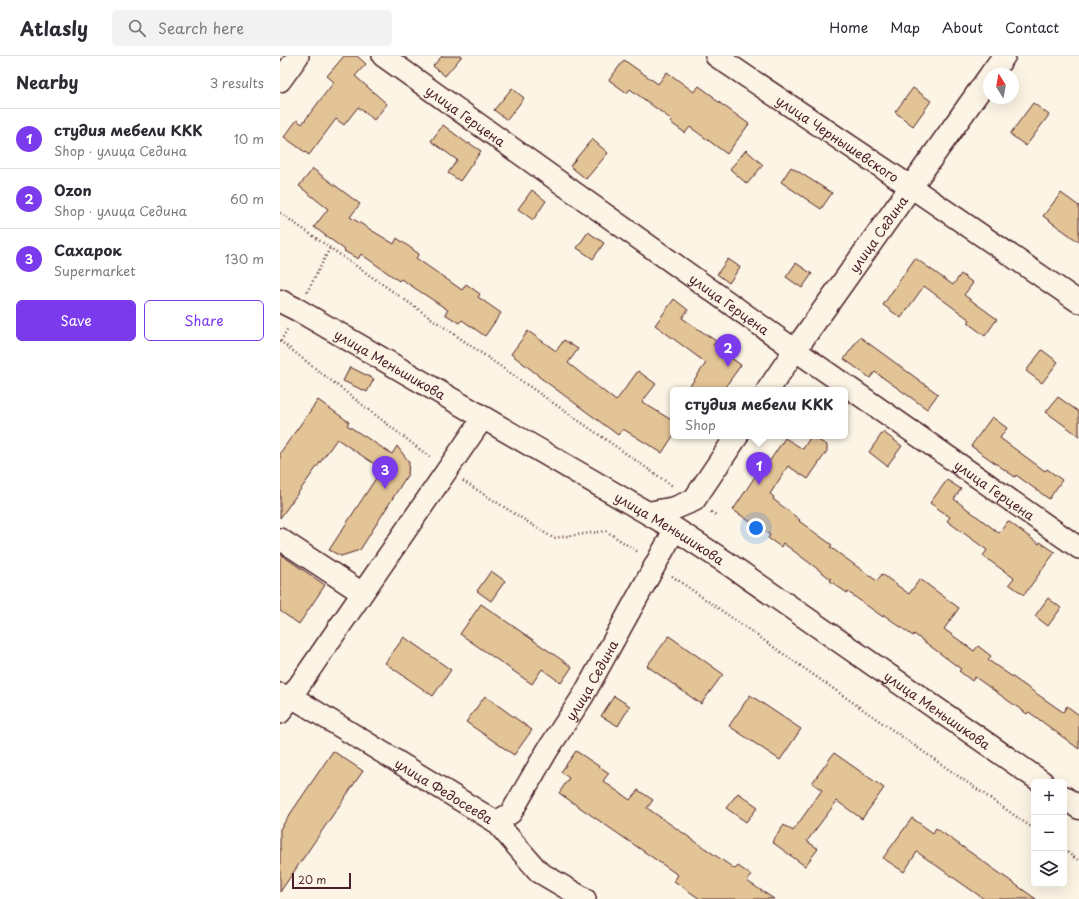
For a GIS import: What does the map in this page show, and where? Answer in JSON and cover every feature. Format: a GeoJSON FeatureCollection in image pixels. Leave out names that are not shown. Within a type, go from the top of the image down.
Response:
{"type":"FeatureCollection","features":[{"type":"Feature","properties":{"kind":"main road"},"geometry":{"type":"LineString","coordinates":[[995,68],[1004,56]]}},
{"type":"Feature","properties":{"kind":"main road","name":"улица Седина"},"geometry":{"type":"LineString","coordinates":[[770,387],[983,85]]}},
{"type":"Feature","properties":{"kind":"main road","name":"улица Меньшикова"},"geometry":{"type":"LineString","coordinates":[[280,301],[298,310],[675,529],[727,563],[1038,779]]}},
{"type":"Feature","properties":{"kind":"main road"},"geometry":{"type":"LineString","coordinates":[[648,513],[675,508],[694,500],[735,439]]}},
{"type":"Feature","properties":{"kind":"main road"},"geometry":{"type":"LineString","coordinates":[[1067,799],[1079,808]]}},
{"type":"Feature","properties":{"kind":"street"},"geometry":{"type":"LineString","coordinates":[[280,81],[298,56]]}},
{"type":"Feature","properties":{"kind":"street","name":"улица Герцена"},"geometry":{"type":"LineString","coordinates":[[383,56],[795,350],[1079,548]]}},
{"type":"Feature","properties":{"kind":"street","name":"улица Чернышевского"},"geometry":{"type":"LineString","coordinates":[[716,56],[1079,302]]}},
{"type":"Feature","properties":{"kind":"street","name":"улица Федосеева"},"geometry":{"type":"LineString","coordinates":[[483,418],[362,593],[284,701],[496,822],[539,872],[585,899]]}},
{"type":"Feature","properties":{"kind":"street","name":"улица Седина"},"geometry":{"type":"LineString","coordinates":[[496,822],[511,813],[547,751],[583,696],[675,529]]}},
{"type":"Feature","properties":{"kind":"street"},"geometry":{"type":"LineString","coordinates":[[280,539],[362,593]]}},
{"type":"Feature","properties":{"kind":"path"},"geometry":{"type":"LineString","coordinates":[[280,213],[718,516]]}},
{"type":"Feature","properties":{"kind":"path"},"geometry":{"type":"LineString","coordinates":[[1065,851],[1079,861]]}},
{"type":"Feature","properties":{"kind":"building"},"geometry":{"type":"Polygon","coordinates":[[[344,56],[357,56],[366,64],[355,76],[387,104],[374,120],[358,107],[344,125],[336,119],[309,155],[284,137],[297,120],[302,124],[334,82],[327,76],[344,56]]]}},
{"type":"Feature","properties":{"kind":"building"},"geometry":{"type":"Polygon","coordinates":[[[442,56],[462,56],[445,76],[433,66],[442,56]]]}},
{"type":"Feature","properties":{"kind":"building"},"geometry":{"type":"Polygon","coordinates":[[[624,60],[658,84],[667,72],[694,92],[699,86],[749,124],[727,154],[690,127],[685,133],[670,122],[672,120],[630,89],[627,93],[609,80],[624,60]]]}},
{"type":"Feature","properties":{"kind":"building"},"geometry":{"type":"Polygon","coordinates":[[[512,88],[524,98],[507,120],[494,110],[512,88]]]}},
{"type":"Feature","properties":{"kind":"building"},"geometry":{"type":"Polygon","coordinates":[[[913,88],[931,101],[913,126],[895,112],[913,88]]]}},
{"type":"Feature","properties":{"kind":"building"},"geometry":{"type":"Polygon","coordinates":[[[1033,103],[1049,115],[1026,146],[1010,134],[1033,103]]]}},
{"type":"Feature","properties":{"kind":"building"},"geometry":{"type":"Polygon","coordinates":[[[443,125],[468,144],[469,143],[481,151],[460,181],[448,173],[457,160],[431,141],[443,125]]]}},
{"type":"Feature","properties":{"kind":"building"},"geometry":{"type":"Polygon","coordinates":[[[592,139],[608,153],[586,179],[570,166],[592,139]]]}},
{"type":"Feature","properties":{"kind":"building"},"geometry":{"type":"Polygon","coordinates":[[[746,150],[763,165],[747,184],[730,169],[746,150]]]}},
{"type":"Feature","properties":{"kind":"building"},"geometry":{"type":"Polygon","coordinates":[[[791,167],[832,193],[821,209],[781,182],[791,167]]]}},
{"type":"Feature","properties":{"kind":"building"},"geometry":{"type":"Polygon","coordinates":[[[313,169],[360,204],[350,217],[394,244],[397,238],[419,254],[416,258],[462,290],[466,284],[480,294],[478,297],[501,313],[485,336],[462,320],[459,323],[445,314],[448,310],[401,279],[399,281],[361,254],[358,259],[344,251],[345,250],[314,227],[328,209],[299,186],[313,169]]]}},
{"type":"Feature","properties":{"kind":"building"},"geometry":{"type":"Polygon","coordinates":[[[532,190],[546,201],[533,220],[518,209],[532,190]]]}},
{"type":"Feature","properties":{"kind":"building"},"geometry":{"type":"Polygon","coordinates":[[[1061,193],[1079,206],[1079,242],[1043,216],[1061,193]]]}},
{"type":"Feature","properties":{"kind":"building"},"geometry":{"type":"Polygon","coordinates":[[[588,232],[604,243],[593,259],[577,248],[588,232]]]}},
{"type":"Feature","properties":{"kind":"building"},"geometry":{"type":"Polygon","coordinates":[[[915,258],[953,285],[961,274],[973,283],[964,295],[997,319],[985,336],[968,323],[970,320],[924,286],[901,318],[883,305],[915,258]]]}},
{"type":"Feature","properties":{"kind":"building"},"geometry":{"type":"Polygon","coordinates":[[[728,259],[740,267],[729,283],[717,274],[728,259]]]}},
{"type":"Feature","properties":{"kind":"building"},"geometry":{"type":"Polygon","coordinates":[[[796,263],[812,274],[802,288],[786,277],[796,263]]]}},
{"type":"Feature","properties":{"kind":"building"},"geometry":{"type":"Polygon","coordinates":[[[674,299],[688,310],[682,318],[716,341],[713,345],[741,365],[725,387],[689,387],[706,363],[655,325],[674,299]]]}},
{"type":"Feature","properties":{"kind":"building"},"geometry":{"type":"Polygon","coordinates":[[[528,331],[556,351],[564,340],[578,349],[568,363],[616,401],[638,371],[656,384],[642,402],[670,419],[671,439],[662,453],[623,429],[618,435],[538,376],[511,354],[528,331]]]}},
{"type":"Feature","properties":{"kind":"building"},"geometry":{"type":"Polygon","coordinates":[[[860,337],[938,394],[927,409],[875,372],[870,378],[844,359],[860,337]]]}},
{"type":"Feature","properties":{"kind":"building"},"geometry":{"type":"Polygon","coordinates":[[[1042,350],[1058,362],[1042,383],[1026,371],[1042,350]]]}},
{"type":"Feature","properties":{"kind":"building"},"geometry":{"type":"Polygon","coordinates":[[[350,367],[374,379],[367,392],[343,381],[350,367]]]}},
{"type":"Feature","properties":{"kind":"building"},"geometry":{"type":"Polygon","coordinates":[[[1058,397],[1079,412],[1079,436],[1046,412],[1058,397]]]}},
{"type":"Feature","properties":{"kind":"building"},"geometry":{"type":"Polygon","coordinates":[[[318,400],[349,422],[347,425],[392,454],[397,446],[409,462],[408,474],[360,550],[341,556],[329,550],[382,469],[337,439],[280,518],[280,453],[318,400]]]}},
{"type":"Feature","properties":{"kind":"building"},"geometry":{"type":"Polygon","coordinates":[[[992,417],[1007,428],[1000,438],[1045,471],[1047,469],[1062,480],[1049,499],[1016,475],[1015,477],[971,446],[992,417]]]}},
{"type":"Feature","properties":{"kind":"building"},"geometry":{"type":"Polygon","coordinates":[[[883,432],[902,446],[887,466],[869,452],[883,432]]]}},
{"type":"Feature","properties":{"kind":"building"},"geometry":{"type":"Polygon","coordinates":[[[784,439],[803,449],[809,439],[816,439],[827,445],[827,451],[808,479],[788,466],[770,494],[774,497],[773,499],[800,520],[799,521],[832,545],[830,547],[877,581],[882,574],[909,594],[920,579],[959,608],[944,629],[974,651],[978,646],[991,656],[988,660],[1063,712],[1067,706],[1079,715],[1079,749],[1029,712],[1027,714],[975,677],[972,681],[959,671],[961,669],[914,634],[913,636],[884,615],[883,617],[848,592],[847,593],[783,543],[781,547],[768,538],[770,535],[733,510],[756,475],[759,477],[784,439]]]}},
{"type":"Feature","properties":{"kind":"building"},"geometry":{"type":"Polygon","coordinates":[[[947,480],[961,489],[954,499],[999,533],[1008,521],[1039,544],[1040,542],[1055,552],[1024,595],[1009,584],[1014,578],[983,556],[987,550],[947,521],[950,517],[930,503],[947,480]]]}},
{"type":"Feature","properties":{"kind":"building"},"geometry":{"type":"Polygon","coordinates":[[[280,554],[325,585],[299,624],[280,611],[280,554]]]}},
{"type":"Feature","properties":{"kind":"building"},"geometry":{"type":"Polygon","coordinates":[[[491,571],[505,581],[491,601],[477,591],[491,571]]]}},
{"type":"Feature","properties":{"kind":"building"},"geometry":{"type":"Polygon","coordinates":[[[1048,598],[1061,608],[1048,626],[1035,616],[1048,598]]]}},
{"type":"Feature","properties":{"kind":"building"},"geometry":{"type":"Polygon","coordinates":[[[481,604],[572,667],[561,683],[542,669],[532,684],[460,634],[481,604]]]}},
{"type":"Feature","properties":{"kind":"building"},"geometry":{"type":"Polygon","coordinates":[[[669,636],[723,674],[701,704],[647,666],[669,636]]]}},
{"type":"Feature","properties":{"kind":"building"},"geometry":{"type":"Polygon","coordinates":[[[404,637],[451,670],[433,696],[385,663],[404,637]]]}},
{"type":"Feature","properties":{"kind":"building"},"geometry":{"type":"Polygon","coordinates":[[[750,695],[801,729],[780,760],[729,726],[750,695]]]}},
{"type":"Feature","properties":{"kind":"building"},"geometry":{"type":"Polygon","coordinates":[[[485,696],[532,730],[514,755],[466,722],[485,696]]]}},
{"type":"Feature","properties":{"kind":"building"},"geometry":{"type":"Polygon","coordinates":[[[614,696],[630,706],[618,726],[601,716],[614,696]]]}},
{"type":"Feature","properties":{"kind":"building"},"geometry":{"type":"Polygon","coordinates":[[[333,751],[363,771],[280,892],[280,829],[333,751]]]}},
{"type":"Feature","properties":{"kind":"building"},"geometry":{"type":"Polygon","coordinates":[[[576,751],[609,773],[603,781],[630,800],[638,790],[653,800],[647,808],[735,869],[738,866],[751,875],[747,881],[774,899],[700,899],[674,881],[678,875],[559,793],[569,778],[561,772],[576,751]]]}},
{"type":"Feature","properties":{"kind":"building"},"geometry":{"type":"Polygon","coordinates":[[[834,753],[884,788],[862,819],[837,801],[807,841],[818,849],[805,866],[772,842],[784,825],[793,831],[822,790],[812,783],[834,753]]]}},
{"type":"Feature","properties":{"kind":"building"},"geometry":{"type":"Polygon","coordinates":[[[738,793],[758,807],[746,822],[726,808],[738,793]]]}},
{"type":"Feature","properties":{"kind":"building"},"geometry":{"type":"Polygon","coordinates":[[[912,818],[933,833],[936,828],[1036,899],[984,899],[917,852],[904,872],[883,858],[912,818]]]}},
{"type":"Feature","properties":{"kind":"place","name":"Ozon"},"geometry":{"type":"Point","coordinates":[728,367]}},
{"type":"Feature","properties":{"kind":"place","name":"студия мебели ККК"},"geometry":{"type":"Point","coordinates":[759,485]}},
{"type":"Feature","properties":{"kind":"place","name":"Сахарок"},"geometry":{"type":"Point","coordinates":[385,489]}}]}
